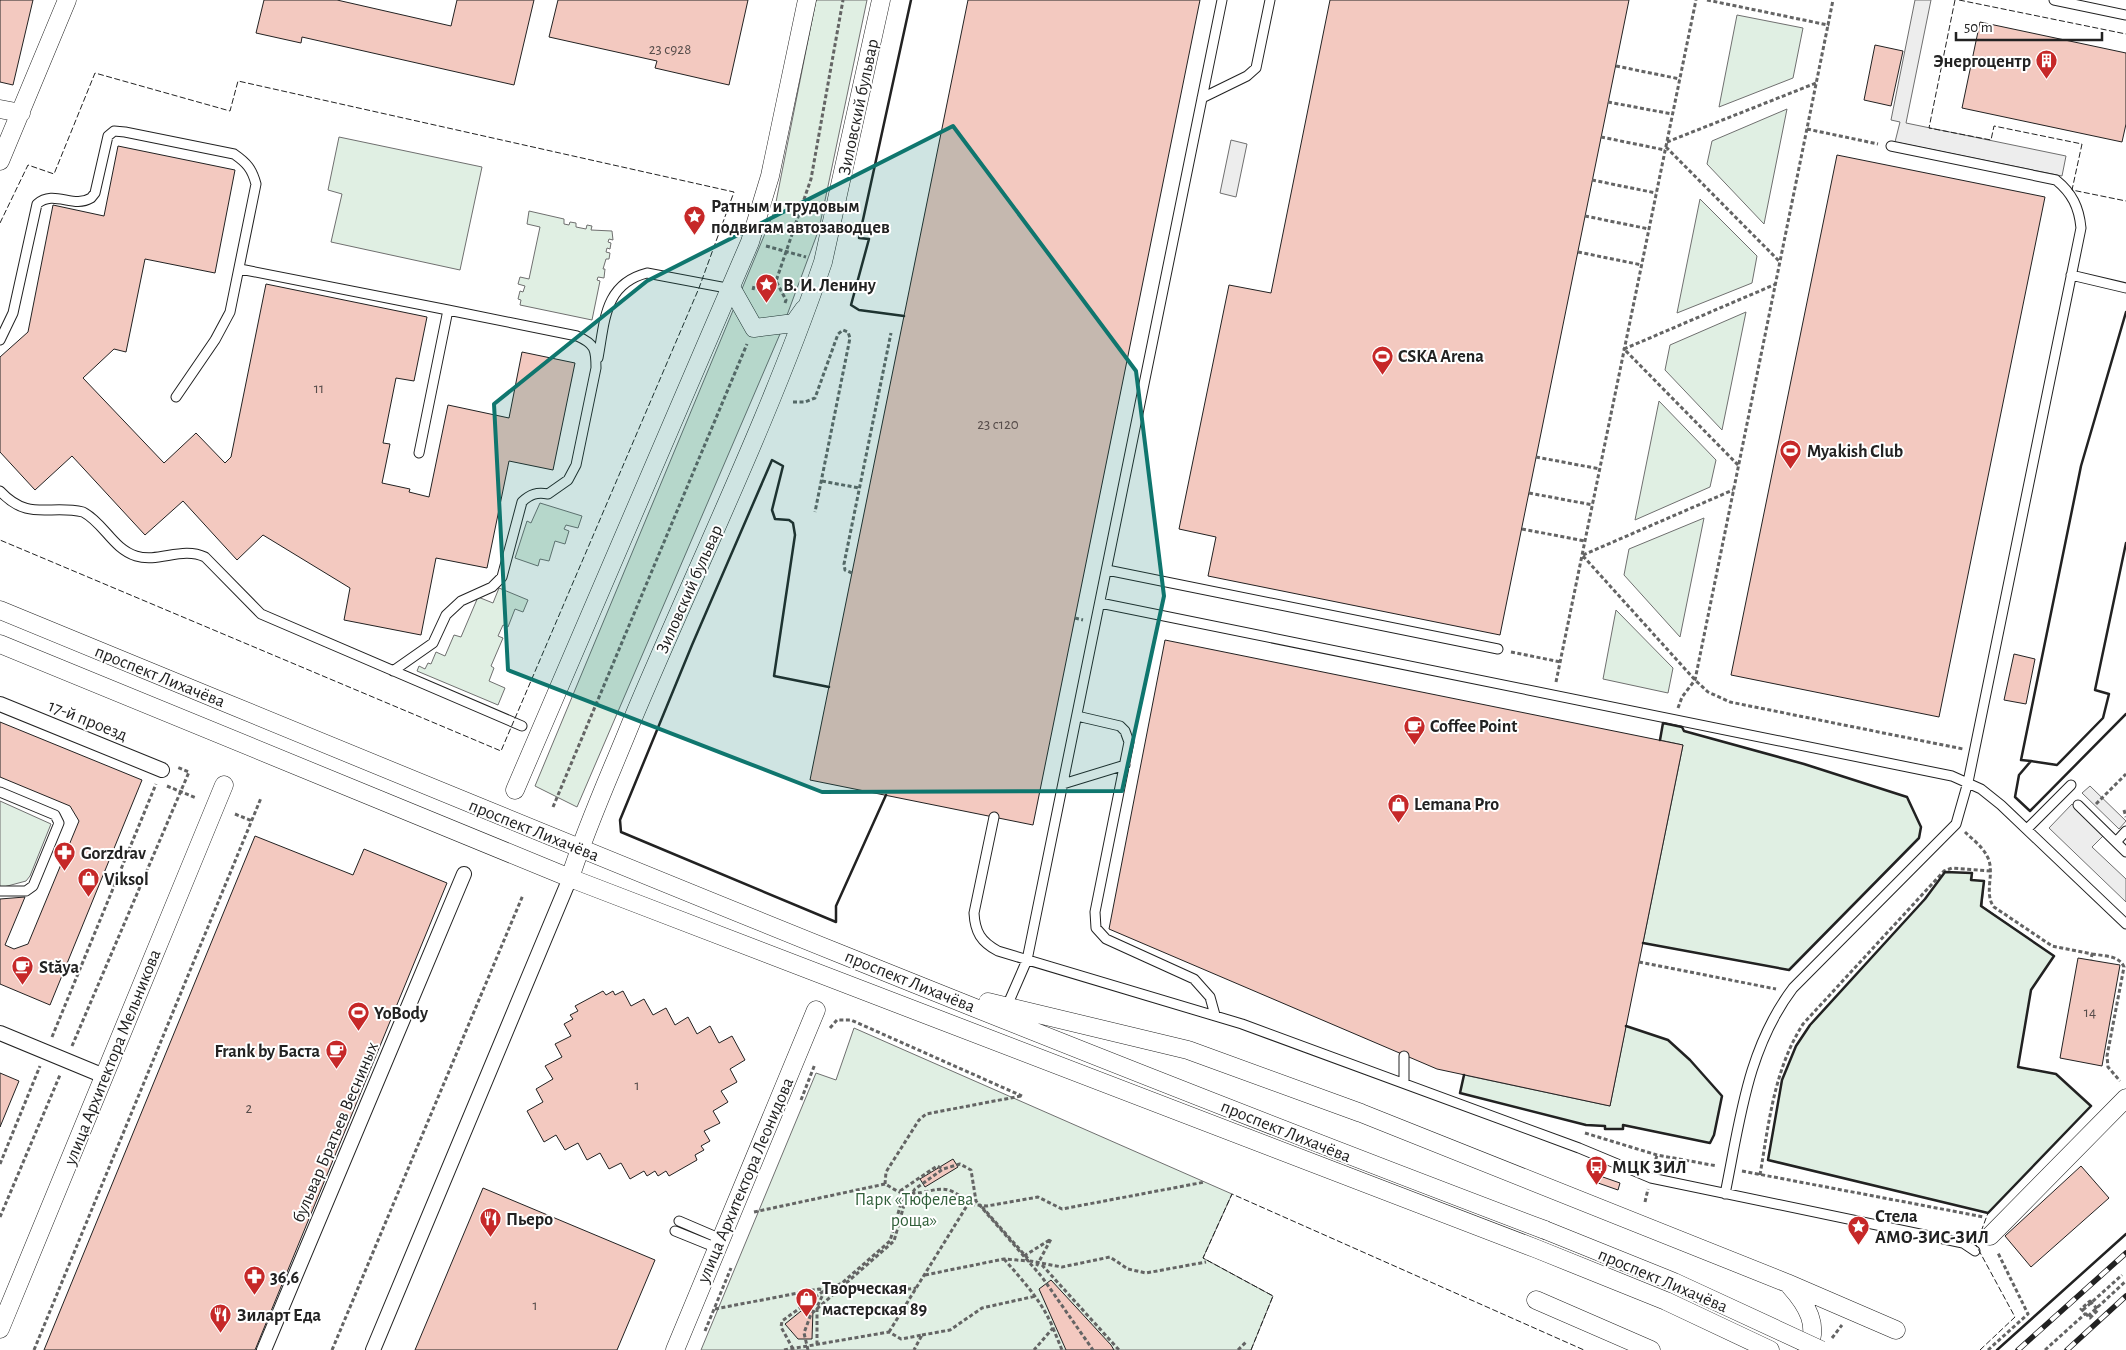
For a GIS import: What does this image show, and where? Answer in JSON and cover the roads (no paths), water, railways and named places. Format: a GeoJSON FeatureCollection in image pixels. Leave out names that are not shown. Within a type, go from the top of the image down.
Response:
{"type":"FeatureCollection","features":[{"type":"Feature","properties":{"kind":"street"},"geometry":{"type":"LineString","coordinates":[[0,161],[67,0]]}},
{"type":"Feature","properties":{"kind":"street"},"geometry":{"type":"LineString","coordinates":[[515,790],[732,289],[750,242],[770,176],[807,0]]}},
{"type":"Feature","properties":{"kind":"street","name":"Зиловский бульвар"},"geometry":{"type":"LineString","coordinates":[[570,878],[668,633],[731,494],[810,300],[823,262],[881,0]]}},
{"type":"Feature","properties":{"kind":"street"},"geometry":{"type":"LineString","coordinates":[[0,109],[21,114]]}},
{"type":"Feature","properties":{"kind":"street","name":"Зиловский бульвар"},"geometry":{"type":"LineString","coordinates":[[732,289],[754,328],[794,323],[810,300]]}},
{"type":"Feature","properties":{"kind":"street","name":"проспект Лихачёва"},"geometry":{"type":"LineString","coordinates":[[0,610],[580,849],[1374,1166],[1545,1230],[1674,1282],[1821,1350]]}},
{"type":"Feature","properties":{"kind":"street","name":"проспект Лихачёва"},"geometry":{"type":"LineString","coordinates":[[0,644],[570,878],[1537,1249],[1666,1301],[1770,1350]]}},
{"type":"Feature","properties":{"kind":"street","name":"17-й проезд"},"geometry":{"type":"LineString","coordinates":[[0,704],[161,772]]}},
{"type":"Feature","properties":{"kind":"street","name":"улица Архитектора Мельникова"},"geometry":{"type":"LineString","coordinates":[[0,1329],[224,785]]}},
{"type":"Feature","properties":{"kind":"street","name":"бульвар Братьев Весниных"},"geometry":{"type":"LineString","coordinates":[[264,1350],[464,874]]}},
{"type":"Feature","properties":{"kind":"street"},"geometry":{"type":"LineString","coordinates":[[373,1350],[570,878]]}},
{"type":"Feature","properties":{"kind":"street"},"geometry":{"type":"LineString","coordinates":[[983,1001],[1188,1050],[1361,1113],[1787,1283],[1896,1330]]}},
{"type":"Feature","properties":{"kind":"street","name":"улица Архитектора Леонидова"},"geometry":{"type":"LineString","coordinates":[[675,1350],[816,1010]]}},
{"type":"Feature","properties":{"kind":"street"},"geometry":{"type":"LineString","coordinates":[[0,1033],[104,1076]]}},
{"type":"Feature","properties":{"kind":"street"},"geometry":{"type":"LineString","coordinates":[[1990,1236],[2126,1098]]}},
{"type":"Feature","properties":{"kind":"street"},"geometry":{"type":"LineString","coordinates":[[1787,1283],[1802,1300],[1811,1318],[1812,1336],[1807,1350]]}},
{"type":"Feature","properties":{"kind":"street"},"geometry":{"type":"LineString","coordinates":[[1536,1300],[1651,1350]]}},
{"type":"Feature","properties":{"kind":"lane"},"geometry":{"type":"LineString","coordinates":[[1007,1006],[1028,960],[1222,0]]}},
{"type":"Feature","properties":{"kind":"lane"},"geometry":{"type":"LineString","coordinates":[[1202,98],[1247,76],[1256,68],[1270,0]]}},
{"type":"Feature","properties":{"kind":"lane"},"geometry":{"type":"LineString","coordinates":[[2054,0],[2126,14]]}},
{"type":"Feature","properties":{"kind":"lane"},"geometry":{"type":"LineString","coordinates":[[0,340],[13,313],[37,204],[44,198],[54,197],[78,202],[91,198],[95,192],[105,142],[114,131],[234,154],[246,162],[252,169],[256,184],[235,297],[225,324],[176,397]]}},
{"type":"Feature","properties":{"kind":"lane"},"geometry":{"type":"LineString","coordinates":[[1725,1194],[1756,1052],[1771,1021],[1791,992],[1956,824],[1968,782],[2081,228],[2080,216],[2072,197],[2056,180],[1891,146]]}},
{"type":"Feature","properties":{"kind":"lane"},"geometry":{"type":"LineString","coordinates":[[240,269],[577,336],[590,342],[596,352],[596,368]]}},
{"type":"Feature","properties":{"kind":"lane"},"geometry":{"type":"LineString","coordinates":[[393,671],[433,643],[446,615],[461,601],[492,587],[502,577],[522,502],[528,496],[538,492],[548,494],[568,480],[576,465],[612,295],[620,285],[633,276],[647,273],[732,289]]}},
{"type":"Feature","properties":{"kind":"lane"},"geometry":{"type":"LineString","coordinates":[[2071,275],[2126,288]]}},
{"type":"Feature","properties":{"kind":"lane"},"geometry":{"type":"LineString","coordinates":[[419,452],[448,310]]}},
{"type":"Feature","properties":{"kind":"lane"},"geometry":{"type":"LineString","coordinates":[[0,491],[10,501],[25,509],[83,512],[92,516],[120,547],[135,556],[144,558],[184,552],[197,553],[205,557],[261,614],[522,726]]}},
{"type":"Feature","properties":{"kind":"lane"},"geometry":{"type":"LineString","coordinates":[[1107,570],[1498,649]]}},
{"type":"Feature","properties":{"kind":"lane"},"geometry":{"type":"LineString","coordinates":[[1100,604],[1952,776],[1968,782],[2001,804],[2126,924]]}},
{"type":"Feature","properties":{"kind":"lane"},"geometry":{"type":"LineString","coordinates":[[1077,716],[1113,724],[1125,731],[1129,742],[1095,912],[1096,928],[1106,939],[1194,979],[1210,998],[1215,1015]]}},
{"type":"Feature","properties":{"kind":"lane"},"geometry":{"type":"LineString","coordinates":[[1063,784],[1124,765]]}},
{"type":"Feature","properties":{"kind":"lane"},"geometry":{"type":"LineString","coordinates":[[2027,829],[2071,785]]}},
{"type":"Feature","properties":{"kind":"lane"},"geometry":{"type":"LineString","coordinates":[[0,792],[55,815],[59,823],[33,886],[26,891],[0,891]]}},
{"type":"Feature","properties":{"kind":"lane"},"geometry":{"type":"LineString","coordinates":[[2078,805],[2126,852]]}},
{"type":"Feature","properties":{"kind":"lane"},"geometry":{"type":"LineString","coordinates":[[994,817],[974,913],[975,926],[986,945],[998,951],[1215,1015],[1579,1148],[1651,1178],[1963,1243],[1975,1251]]}},
{"type":"Feature","properties":{"kind":"lane"},"geometry":{"type":"LineString","coordinates":[[2116,842],[2126,831]]}},
{"type":"Feature","properties":{"kind":"lane"},"geometry":{"type":"LineString","coordinates":[[1404,1056],[1404,1083]]}},
{"type":"Feature","properties":{"kind":"lane"},"geometry":{"type":"LineString","coordinates":[[680,1222],[719,1243]]}},
{"type":"Feature","properties":{"kind":"lane"},"geometry":{"type":"LineString","coordinates":[[675,1231],[719,1243]]}},
{"type":"Feature","properties":{"kind":"railway"},"geometry":{"type":"LineString","coordinates":[[2018,1350],[2126,1253]]}},
{"type":"Feature","properties":{"kind":"railway"},"geometry":{"type":"LineString","coordinates":[[2067,1350],[2126,1296]]}},
{"type":"Feature","properties":{"kind":"place","name":"Энергоцентр"},"geometry":{"type":"Point","coordinates":[2047,80]}},
{"type":"Feature","properties":{"kind":"place","name":"Ратным и трудовым подвигам автозаводцев"},"geometry":{"type":"Point","coordinates":[695,235]}},
{"type":"Feature","properties":{"kind":"place","name":"В. И. Ленину"},"geometry":{"type":"Point","coordinates":[767,304]}},
{"type":"Feature","properties":{"kind":"place","name":"CSKA Arena"},"geometry":{"type":"Point","coordinates":[1382,375]}},
{"type":"Feature","properties":{"kind":"place","name":"Myakish Club"},"geometry":{"type":"Point","coordinates":[1791,470]}},
{"type":"Feature","properties":{"kind":"place","name":"Coffee Point"},"geometry":{"type":"Point","coordinates":[1414,745]}},
{"type":"Feature","properties":{"kind":"place","name":"Lemana Pro"},"geometry":{"type":"Point","coordinates":[1398,823]}},
{"type":"Feature","properties":{"kind":"place","name":"Gorzdrav"},"geometry":{"type":"Point","coordinates":[65,872]}},
{"type":"Feature","properties":{"kind":"place","name":"Viksol"},"geometry":{"type":"Point","coordinates":[88,898]}},
{"type":"Feature","properties":{"kind":"place","name":"Stăya"},"geometry":{"type":"Point","coordinates":[23,986]}},
{"type":"Feature","properties":{"kind":"place","name":"YoBody"},"geometry":{"type":"Point","coordinates":[358,1032]}},
{"type":"Feature","properties":{"kind":"place","name":"Frank by Баста"},"geometry":{"type":"Point","coordinates":[336,1070]}},
{"type":"Feature","properties":{"kind":"place","name":"МЦК ЗИЛ"},"geometry":{"type":"Point","coordinates":[1596,1186]}},
{"type":"Feature","properties":{"kind":"place","name":"Пьеро"},"geometry":{"type":"Point","coordinates":[490,1238]}},
{"type":"Feature","properties":{"kind":"place","name":"Стела АМО-ЗИС-ЗИЛ"},"geometry":{"type":"Point","coordinates":[1859,1245]}},
{"type":"Feature","properties":{"kind":"place","name":"36,6"},"geometry":{"type":"Point","coordinates":[254,1296]}},
{"type":"Feature","properties":{"kind":"place","name":"Творческая мастерская 89"},"geometry":{"type":"Point","coordinates":[806,1317]}},
{"type":"Feature","properties":{"kind":"place","name":"Зиларт Еда"},"geometry":{"type":"Point","coordinates":[221,1334]}},
{"type":"Feature","properties":{"kind":"park label","name":"Парк «Тюфелева роща»"},"geometry":{"type":"Point","coordinates":[914,1209]}}]}
